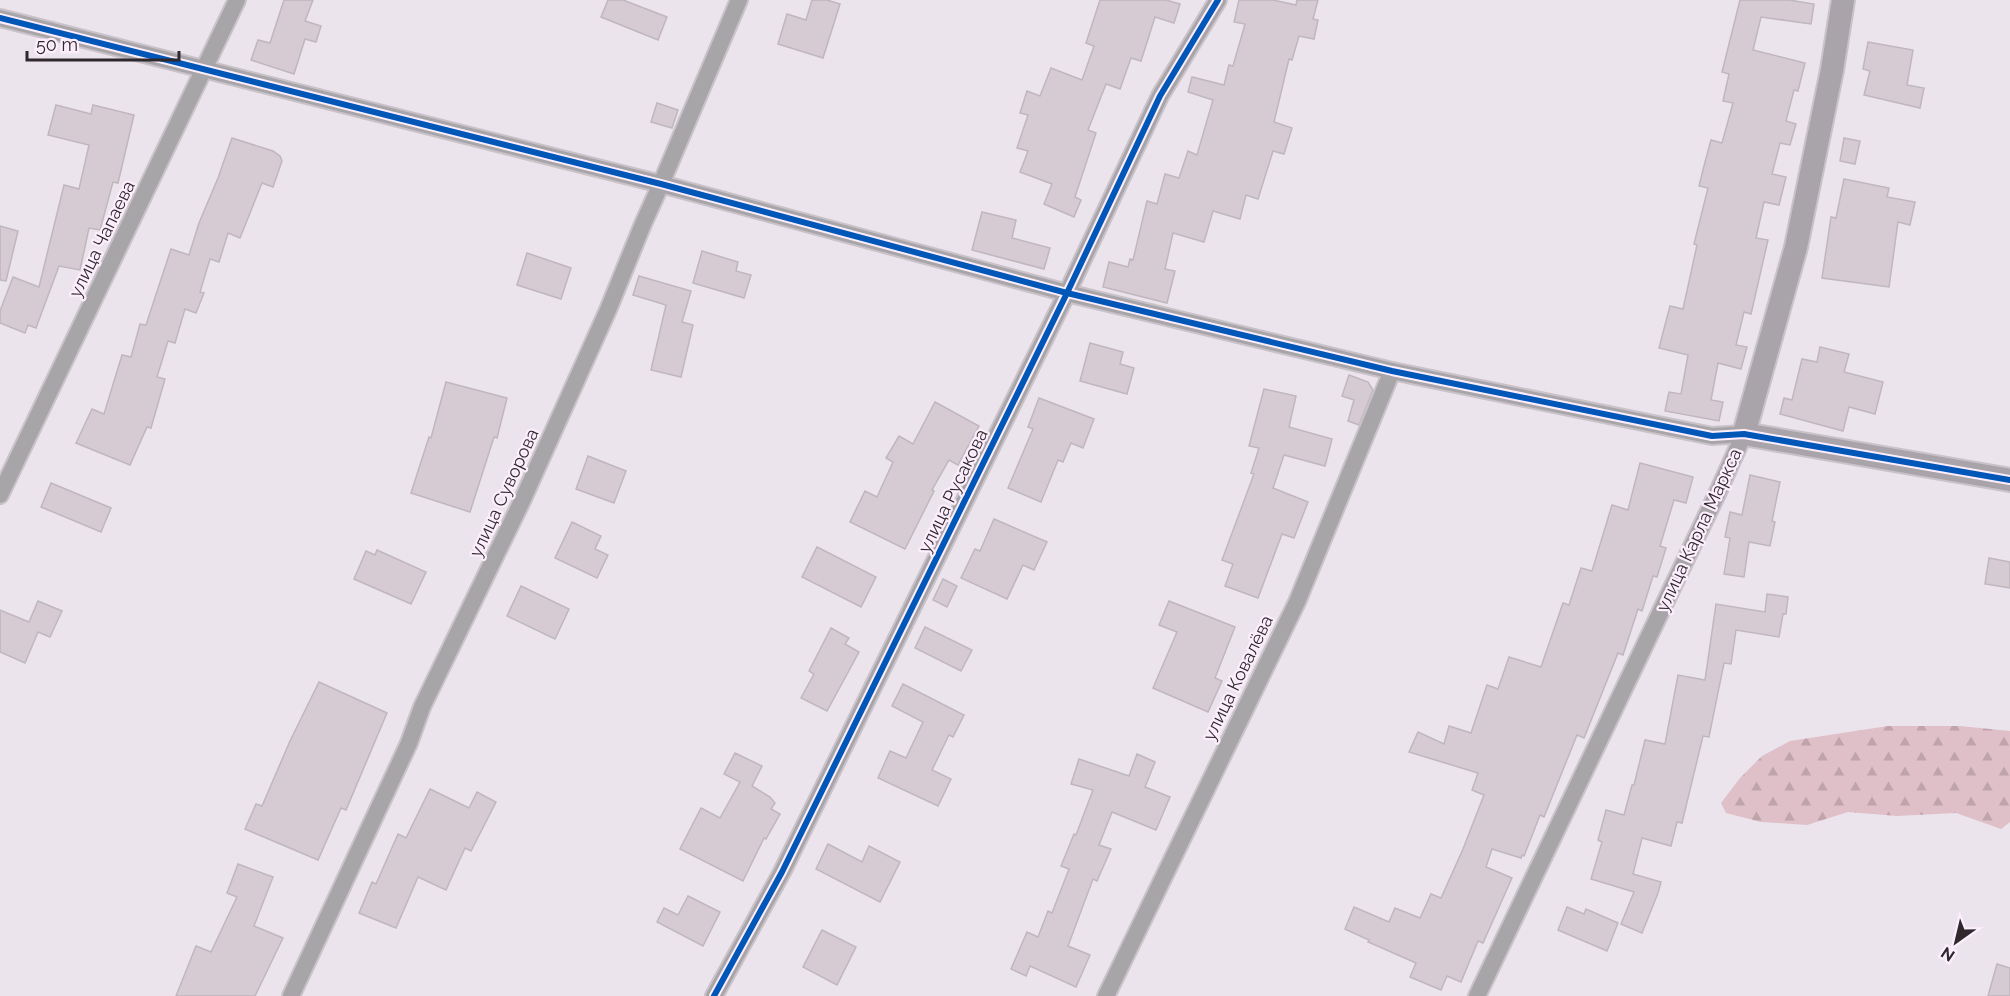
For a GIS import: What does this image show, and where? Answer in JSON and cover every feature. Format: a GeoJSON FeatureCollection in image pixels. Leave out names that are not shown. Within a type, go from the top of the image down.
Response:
{"type":"FeatureCollection","features":[{"type":"Feature","properties":{"kind":"street","name":"улица Чапаева"},"geometry":{"type":"LineString","coordinates":[[0,495],[237,0]]}},
{"type":"Feature","properties":{"kind":"street","name":"улица Суворова"},"geometry":{"type":"LineString","coordinates":[[291,996],[409,743],[422,707],[522,501],[608,310],[739,0]]}},
{"type":"Feature","properties":{"kind":"street","name":"улица Русакова"},"geometry":{"type":"LineString","coordinates":[[714,996],[782,872],[1067,293],[1160,96],[1218,0]]}},
{"type":"Feature","properties":{"kind":"street","name":"улица Карла Маркса"},"geometry":{"type":"LineString","coordinates":[[1477,996],[1744,434],[1796,247],[1832,70],[1843,0]]}},
{"type":"Feature","properties":{"kind":"street"},"geometry":{"type":"LineString","coordinates":[[0,18],[661,184],[1067,293],[1392,371],[1712,436],[1744,434],[2010,480]]}},
{"type":"Feature","properties":{"kind":"street","name":"улица Ковалёва"},"geometry":{"type":"LineString","coordinates":[[1106,996],[1297,602],[1392,371]]}},
{"type":"Feature","properties":{"kind":"green space"},"geometry":{"type":"Polygon","coordinates":[[[1888,726],[1960,726],[2010,731],[2010,822],[2001,829],[1956,813],[1897,816],[1848,812],[1807,825],[1761,822],[1726,813],[1721,803],[1740,778],[1762,756],[1790,741],[1888,726]]]}},
{"type":"Feature","properties":{"kind":"building"},"geometry":{"type":"Polygon","coordinates":[[[284,0],[313,0],[305,21],[321,26],[316,42],[305,39],[294,74],[251,60],[258,40],[270,43],[284,0]]]}},
{"type":"Feature","properties":{"kind":"building"},"geometry":{"type":"Polygon","coordinates":[[[608,0],[623,0],[667,17],[658,40],[601,17],[608,0]]]}},
{"type":"Feature","properties":{"kind":"building"},"geometry":{"type":"Polygon","coordinates":[[[812,0],[827,0],[840,4],[823,58],[778,44],[787,14],[806,20],[812,0]]]}},
{"type":"Feature","properties":{"kind":"building"},"geometry":{"type":"Polygon","coordinates":[[[1100,0],[1166,0],[1180,4],[1174,23],[1155,17],[1141,61],[1131,58],[1120,89],[1106,84],[1088,130],[1096,133],[1075,197],[1081,200],[1074,217],[1044,204],[1052,184],[1020,172],[1028,151],[1017,148],[1028,115],[1020,113],[1027,91],[1040,96],[1051,68],[1082,80],[1094,46],[1086,43],[1100,0]]]}},
{"type":"Feature","properties":{"kind":"building"},"geometry":{"type":"Polygon","coordinates":[[[1239,0],[1273,0],[1296,5],[1297,0],[1318,0],[1313,19],[1318,20],[1314,39],[1299,36],[1292,60],[1289,59],[1274,122],[1292,128],[1284,154],[1273,151],[1258,199],[1246,195],[1240,219],[1213,211],[1204,242],[1173,233],[1165,269],[1175,271],[1167,303],[1103,287],[1109,262],[1128,267],[1130,259],[1133,260],[1147,201],[1157,204],[1165,174],[1179,178],[1188,151],[1197,155],[1213,100],[1188,92],[1192,77],[1224,85],[1229,65],[1233,66],[1245,24],[1234,22],[1239,0]]]}},
{"type":"Feature","properties":{"kind":"building"},"geometry":{"type":"Polygon","coordinates":[[[1740,0],[1789,0],[1814,4],[1811,24],[1761,17],[1753,50],[1805,63],[1798,91],[1794,90],[1786,121],[1796,124],[1790,145],[1780,143],[1772,174],[1786,177],[1779,205],[1764,202],[1756,238],[1768,240],[1751,314],[1744,312],[1736,345],[1747,347],[1741,369],[1718,363],[1711,400],[1723,402],[1719,421],[1665,411],[1669,392],[1681,394],[1688,355],[1659,348],[1670,306],[1683,309],[1697,245],[1694,244],[1708,188],[1699,186],[1711,140],[1722,143],[1733,103],[1723,101],[1729,74],[1722,72],[1740,0]]]}},
{"type":"Feature","properties":{"kind":"building"},"geometry":{"type":"Polygon","coordinates":[[[1868,42],[1913,50],[1907,85],[1924,88],[1920,108],[1864,95],[1870,71],[1863,69],[1868,42]]]}},
{"type":"Feature","properties":{"kind":"building"},"geometry":{"type":"Polygon","coordinates":[[[657,103],[678,110],[672,128],[651,122],[657,103]]]}},
{"type":"Feature","properties":{"kind":"building"},"geometry":{"type":"Polygon","coordinates":[[[56,105],[91,114],[93,105],[134,115],[118,183],[113,182],[100,230],[89,228],[80,270],[59,266],[36,328],[28,325],[25,333],[0,323],[0,311],[13,277],[39,287],[64,185],[79,189],[89,145],[48,135],[56,105]]]}},
{"type":"Feature","properties":{"kind":"building"},"geometry":{"type":"Polygon","coordinates":[[[232,138],[273,151],[280,156],[282,161],[273,187],[262,183],[240,238],[228,233],[219,262],[210,259],[200,292],[204,293],[196,313],[185,309],[175,343],[168,341],[157,377],[165,379],[151,428],[147,427],[130,465],[76,443],[92,409],[104,414],[122,355],[131,357],[140,324],[146,325],[171,249],[189,255],[232,138]]]}},
{"type":"Feature","properties":{"kind":"building"},"geometry":{"type":"Polygon","coordinates":[[[1844,138],[1860,141],[1855,164],[1840,161],[1844,138]]]}},
{"type":"Feature","properties":{"kind":"building"},"geometry":{"type":"Polygon","coordinates":[[[1844,179],[1889,188],[1887,197],[1915,202],[1910,225],[1898,222],[1889,287],[1822,278],[1831,217],[1836,218],[1844,179]]]}},
{"type":"Feature","properties":{"kind":"building"},"geometry":{"type":"Polygon","coordinates":[[[982,212],[1016,220],[1012,238],[1050,248],[1044,269],[972,250],[982,212]]]}},
{"type":"Feature","properties":{"kind":"building"},"geometry":{"type":"Polygon","coordinates":[[[0,226],[18,231],[6,281],[0,280],[0,226]]]}},
{"type":"Feature","properties":{"kind":"building"},"geometry":{"type":"Polygon","coordinates":[[[702,251],[738,262],[736,271],[751,275],[744,298],[693,283],[702,251]]]}},
{"type":"Feature","properties":{"kind":"building"},"geometry":{"type":"Polygon","coordinates":[[[527,253],[571,268],[561,299],[517,285],[527,253]]]}},
{"type":"Feature","properties":{"kind":"building"},"geometry":{"type":"Polygon","coordinates":[[[639,276],[691,291],[682,322],[693,325],[681,377],[651,370],[666,305],[633,295],[639,276]]]}},
{"type":"Feature","properties":{"kind":"building"},"geometry":{"type":"Polygon","coordinates":[[[1090,343],[1123,352],[1120,364],[1134,368],[1127,394],[1080,381],[1090,343]]]}},
{"type":"Feature","properties":{"kind":"building"},"geometry":{"type":"Polygon","coordinates":[[[1820,347],[1849,354],[1844,372],[1883,382],[1875,414],[1849,407],[1843,431],[1780,414],[1784,398],[1792,400],[1802,359],[1817,362],[1820,347]]]}},
{"type":"Feature","properties":{"kind":"building"},"geometry":{"type":"Polygon","coordinates":[[[1349,375],[1368,382],[1373,390],[1359,425],[1348,421],[1354,400],[1342,396],[1349,375]]]}},
{"type":"Feature","properties":{"kind":"building"},"geometry":{"type":"Polygon","coordinates":[[[446,382],[507,398],[497,438],[494,437],[470,512],[411,493],[429,437],[431,438],[446,382]]]}},
{"type":"Feature","properties":{"kind":"building"},"geometry":{"type":"Polygon","coordinates":[[[1264,389],[1296,396],[1289,427],[1332,439],[1325,466],[1284,455],[1273,488],[1308,502],[1294,538],[1282,534],[1258,598],[1225,586],[1233,564],[1222,560],[1254,474],[1251,473],[1259,448],[1249,446],[1264,389]]]}},
{"type":"Feature","properties":{"kind":"building"},"geometry":{"type":"Polygon","coordinates":[[[1039,398],[1094,419],[1083,448],[1071,443],[1063,462],[1058,460],[1041,502],[1008,488],[1033,429],[1028,427],[1039,398]]]}},
{"type":"Feature","properties":{"kind":"building"},"geometry":{"type":"Polygon","coordinates":[[[935,402],[979,426],[958,465],[949,460],[932,490],[934,491],[905,549],[850,522],[865,491],[877,497],[893,462],[886,458],[899,436],[913,444],[935,402]]]}},
{"type":"Feature","properties":{"kind":"building"},"geometry":{"type":"Polygon","coordinates":[[[588,456],[626,471],[614,503],[576,489],[588,456]]]}},
{"type":"Feature","properties":{"kind":"building"},"geometry":{"type":"Polygon","coordinates":[[[1640,463],[1693,477],[1686,503],[1674,500],[1660,546],[1666,548],[1657,577],[1653,576],[1642,611],[1638,609],[1623,655],[1618,653],[1584,738],[1577,735],[1544,817],[1540,815],[1524,856],[1522,855],[1521,858],[1492,849],[1486,867],[1512,878],[1483,943],[1478,941],[1461,982],[1447,976],[1441,990],[1410,977],[1416,963],[1345,929],[1354,907],[1389,922],[1395,908],[1420,918],[1431,894],[1441,898],[1484,795],[1472,790],[1478,773],[1409,752],[1418,732],[1444,744],[1449,726],[1471,733],[1487,685],[1498,689],[1509,657],[1541,667],[1563,603],[1569,605],[1581,568],[1592,571],[1612,505],[1628,510],[1640,463]]]}},
{"type":"Feature","properties":{"kind":"building"},"geometry":{"type":"Polygon","coordinates":[[[1750,475],[1780,482],[1772,521],[1775,522],[1770,546],[1749,542],[1744,577],[1724,574],[1730,538],[1725,537],[1730,512],[1742,515],[1750,475]]]}},
{"type":"Feature","properties":{"kind":"building"},"geometry":{"type":"Polygon","coordinates":[[[51,483],[111,508],[101,532],[41,507],[51,483]]]}},
{"type":"Feature","properties":{"kind":"building"},"geometry":{"type":"Polygon","coordinates":[[[994,519],[1047,542],[1034,570],[1023,565],[1007,599],[961,578],[975,549],[980,551],[994,519]]]}},
{"type":"Feature","properties":{"kind":"building"},"geometry":{"type":"Polygon","coordinates":[[[572,522],[601,536],[595,549],[608,555],[597,578],[555,558],[572,522]]]}},
{"type":"Feature","properties":{"kind":"building"},"geometry":{"type":"Polygon","coordinates":[[[817,547],[876,577],[861,607],[802,577],[817,547]]]}},
{"type":"Feature","properties":{"kind":"building"},"geometry":{"type":"Polygon","coordinates":[[[377,550],[426,572],[411,604],[354,579],[366,551],[375,555],[377,550]]]}},
{"type":"Feature","properties":{"kind":"building"},"geometry":{"type":"Polygon","coordinates":[[[1989,558],[2010,562],[2010,588],[1985,584],[1989,558]]]}},
{"type":"Feature","properties":{"kind":"building"},"geometry":{"type":"Polygon","coordinates":[[[943,579],[957,586],[947,607],[933,600],[943,579]]]}},
{"type":"Feature","properties":{"kind":"building"},"geometry":{"type":"Polygon","coordinates":[[[521,586],[569,609],[555,639],[507,616],[521,586]]]}},
{"type":"Feature","properties":{"kind":"building"},"geometry":{"type":"Polygon","coordinates":[[[1767,594],[1788,597],[1779,637],[1736,630],[1731,664],[1724,663],[1709,737],[1703,736],[1682,823],[1677,822],[1671,846],[1642,838],[1633,874],[1661,882],[1642,933],[1621,924],[1634,892],[1591,879],[1602,842],[1598,840],[1606,810],[1624,815],[1645,740],[1665,744],[1678,675],[1705,680],[1716,604],[1765,612],[1767,594]]]}},
{"type":"Feature","properties":{"kind":"building"},"geometry":{"type":"Polygon","coordinates":[[[38,601],[62,611],[50,637],[38,632],[25,663],[0,652],[0,610],[29,622],[38,601]]]}},
{"type":"Feature","properties":{"kind":"building"},"geometry":{"type":"Polygon","coordinates":[[[1169,601],[1235,627],[1215,678],[1222,681],[1208,712],[1153,688],[1177,632],[1159,625],[1169,601]]]}},
{"type":"Feature","properties":{"kind":"building"},"geometry":{"type":"Polygon","coordinates":[[[925,627],[972,650],[961,671],[915,648],[925,627]]]}},
{"type":"Feature","properties":{"kind":"building"},"geometry":{"type":"Polygon","coordinates":[[[831,628],[849,638],[845,644],[859,652],[827,711],[801,698],[814,674],[809,671],[831,628]]]}},
{"type":"Feature","properties":{"kind":"building"},"geometry":{"type":"Polygon","coordinates":[[[319,682],[387,713],[346,810],[341,808],[318,860],[245,829],[256,804],[262,806],[319,682]]]}},
{"type":"Feature","properties":{"kind":"building"},"geometry":{"type":"Polygon","coordinates":[[[903,684],[964,715],[953,737],[949,735],[932,770],[951,779],[938,806],[878,778],[890,751],[906,758],[923,722],[892,706],[903,684]]]}},
{"type":"Feature","properties":{"kind":"building"},"geometry":{"type":"Polygon","coordinates":[[[735,753],[762,766],[752,786],[770,797],[775,803],[771,809],[780,814],[766,839],[764,838],[743,881],[680,849],[701,808],[720,818],[740,782],[724,774],[735,753]]]}},
{"type":"Feature","properties":{"kind":"building"},"geometry":{"type":"Polygon","coordinates":[[[1137,754],[1155,762],[1145,787],[1170,797],[1156,830],[1112,812],[1099,845],[1111,849],[1097,881],[1093,879],[1068,946],[1090,955],[1076,987],[1030,966],[1026,976],[1011,969],[1027,932],[1038,937],[1048,911],[1052,913],[1069,869],[1061,866],[1093,790],[1071,784],[1079,759],[1129,776],[1137,754]]]}},
{"type":"Feature","properties":{"kind":"building"},"geometry":{"type":"Polygon","coordinates":[[[430,789],[469,808],[477,792],[496,802],[471,851],[465,848],[446,890],[418,877],[396,928],[359,913],[372,882],[376,884],[398,834],[406,838],[430,789]]]}},
{"type":"Feature","properties":{"kind":"building"},"geometry":{"type":"Polygon","coordinates":[[[828,844],[862,862],[869,846],[900,862],[880,902],[816,869],[828,844]]]}},
{"type":"Feature","properties":{"kind":"building"},"geometry":{"type":"Polygon","coordinates":[[[238,864],[273,877],[254,926],[283,938],[255,996],[176,996],[196,946],[211,952],[237,897],[227,893],[238,864]]]}},
{"type":"Feature","properties":{"kind":"building"},"geometry":{"type":"Polygon","coordinates":[[[688,896],[720,912],[703,946],[657,922],[664,908],[678,915],[688,896]]]}},
{"type":"Feature","properties":{"kind":"building"},"geometry":{"type":"Polygon","coordinates":[[[1567,907],[1584,914],[1586,909],[1618,923],[1607,951],[1558,930],[1567,907]]]}},
{"type":"Feature","properties":{"kind":"building"},"geometry":{"type":"Polygon","coordinates":[[[822,930],[856,947],[837,985],[803,967],[822,930]]]}},
{"type":"Feature","properties":{"kind":"building"},"geometry":{"type":"Polygon","coordinates":[[[1997,964],[2010,968],[2010,996],[1988,996],[1997,964]]]}},
{"type":"Feature","properties":{"kind":"cycle path"},"geometry":{"type":"LineString","coordinates":[[714,996],[782,872],[1067,293],[1160,96],[1218,0]]}},
{"type":"Feature","properties":{"kind":"cycle path"},"geometry":{"type":"LineString","coordinates":[[0,18],[661,184],[1067,293],[1392,371],[1712,436],[1744,434],[2010,480]]}}]}
